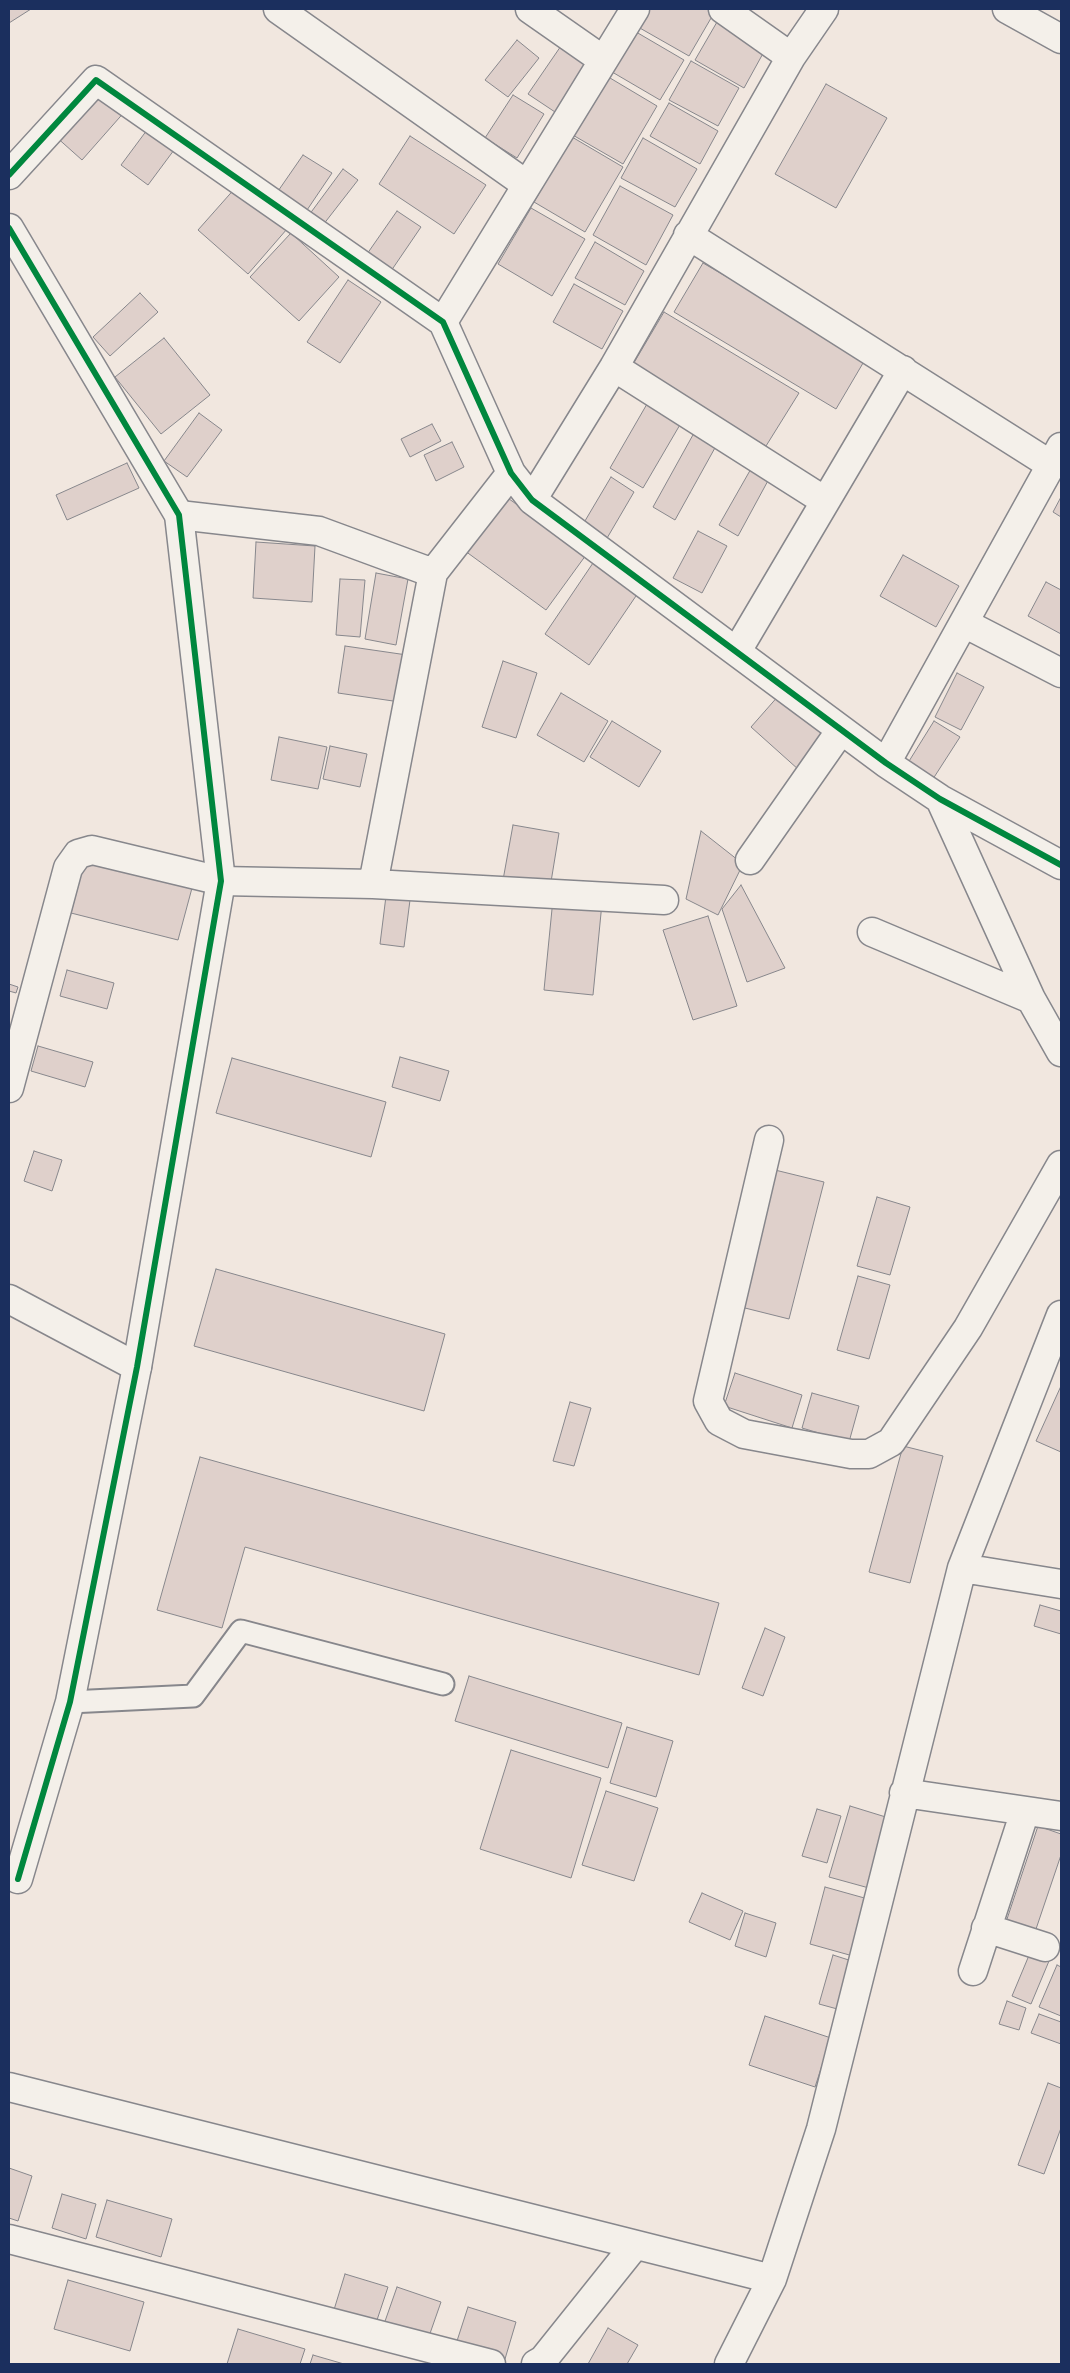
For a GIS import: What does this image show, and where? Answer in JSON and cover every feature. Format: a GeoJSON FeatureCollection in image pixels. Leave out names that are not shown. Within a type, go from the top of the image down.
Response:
{"type":"FeatureCollection","features":[{"type":"Feature","properties":{"kind":"street"},"geometry":{"type":"LineString","coordinates":[[278,9],[527,185]]}},
{"type":"Feature","properties":{"kind":"street"},"geometry":{"type":"LineString","coordinates":[[530,9],[603,60]]}},
{"type":"Feature","properties":{"kind":"street"},"geometry":{"type":"LineString","coordinates":[[443,322],[635,9]]}},
{"type":"Feature","properties":{"kind":"street"},"geometry":{"type":"LineString","coordinates":[[723,9],[791,57]]}},
{"type":"Feature","properties":{"kind":"street"},"geometry":{"type":"LineString","coordinates":[[532,500],[614,367],[791,57],[824,9]]}},
{"type":"Feature","properties":{"kind":"street"},"geometry":{"type":"LineString","coordinates":[[1007,9],[1061,39]]}},
{"type":"Feature","properties":{"kind":"street"},"geometry":{"type":"LineString","coordinates":[[9,175],[96,80],[443,322],[511,473],[532,500],[886,763],[940,799],[1061,865]]}},
{"type":"Feature","properties":{"kind":"street"},"geometry":{"type":"LineString","coordinates":[[9,228],[179,515],[221,881],[137,1367],[70,1702],[18,1879]]}},
{"type":"Feature","properties":{"kind":"street"},"geometry":{"type":"LineString","coordinates":[[688,235],[903,370],[1056,456],[886,763]]}},
{"type":"Feature","properties":{"kind":"street"},"geometry":{"type":"LineString","coordinates":[[614,367],[825,501]]}},
{"type":"Feature","properties":{"kind":"street"},"geometry":{"type":"LineString","coordinates":[[737,651],[903,370]]}},
{"type":"Feature","properties":{"kind":"street"},"geometry":{"type":"LineString","coordinates":[[373,884],[433,573],[511,473]]}},
{"type":"Feature","properties":{"kind":"street"},"geometry":{"type":"LineString","coordinates":[[179,515],[319,531],[433,573]]}},
{"type":"Feature","properties":{"kind":"street"},"geometry":{"type":"LineString","coordinates":[[964,623],[1061,673]]}},
{"type":"Feature","properties":{"kind":"street"},"geometry":{"type":"LineString","coordinates":[[750,860],[842,730]]}},
{"type":"Feature","properties":{"kind":"street"},"geometry":{"type":"LineString","coordinates":[[940,799],[1031,999],[1061,1052]]}},
{"type":"Feature","properties":{"kind":"street"},"geometry":{"type":"LineString","coordinates":[[9,1088],[68,868],[78,854],[92,850],[221,881],[373,884],[664,900]]}},
{"type":"Feature","properties":{"kind":"street"},"geometry":{"type":"LineString","coordinates":[[872,932],[1031,999]]}},
{"type":"Feature","properties":{"kind":"street"},"geometry":{"type":"LineString","coordinates":[[769,1140],[708,1401],[719,1421],[744,1434],[851,1454],[869,1454],[891,1442],[968,1328],[1061,1165]]}},
{"type":"Feature","properties":{"kind":"street"},"geometry":{"type":"LineString","coordinates":[[9,1299],[137,1367]]}},
{"type":"Feature","properties":{"kind":"street"},"geometry":{"type":"LineString","coordinates":[[729,2364],[772,2279],[821,2129],[962,1568],[1061,1315]]}},
{"type":"Feature","properties":{"kind":"street"},"geometry":{"type":"LineString","coordinates":[[962,1568],[1061,1584]]}},
{"type":"Feature","properties":{"kind":"street"},"geometry":{"type":"LineString","coordinates":[[904,1793],[1061,1816]]}},
{"type":"Feature","properties":{"kind":"street"},"geometry":{"type":"LineString","coordinates":[[973,1970],[1025,1811]]}},
{"type":"Feature","properties":{"kind":"street"},"geometry":{"type":"LineString","coordinates":[[986,1928],[1045,1947]]}},
{"type":"Feature","properties":{"kind":"street"},"geometry":{"type":"LineString","coordinates":[[9,2087],[772,2279]]}},
{"type":"Feature","properties":{"kind":"street"},"geometry":{"type":"LineString","coordinates":[[9,2239],[491,2364]]}},
{"type":"Feature","properties":{"kind":"street"},"geometry":{"type":"LineString","coordinates":[[536,2364],[543,2360],[635,2245]]}},
{"type":"Feature","properties":{"kind":"lane"},"geometry":{"type":"LineString","coordinates":[[70,1702],[193,1696],[241,1632],[443,1684]]}},
{"type":"Feature","properties":{"kind":"building"},"geometry":{"type":"Polygon","coordinates":[[[9,9],[31,9],[9,23],[9,9]]]}},
{"type":"Feature","properties":{"kind":"building"},"geometry":{"type":"Polygon","coordinates":[[[640,9],[707,9],[714,13],[689,56],[631,23],[640,9]]]}},
{"type":"Feature","properties":{"kind":"building"},"geometry":{"type":"Polygon","coordinates":[[[717,22],[766,48],[744,88],[695,60],[717,22]]]}},
{"type":"Feature","properties":{"kind":"building"},"geometry":{"type":"Polygon","coordinates":[[[631,29],[684,60],[660,100],[607,69],[631,29]]]}},
{"type":"Feature","properties":{"kind":"building"},"geometry":{"type":"Polygon","coordinates":[[[517,40],[539,58],[508,97],[485,80],[517,40]]]}},
{"type":"Feature","properties":{"kind":"building"},"geometry":{"type":"Polygon","coordinates":[[[563,43],[590,61],[555,112],[528,94],[563,43]]]}},
{"type":"Feature","properties":{"kind":"building"},"geometry":{"type":"Polygon","coordinates":[[[691,61],[739,88],[718,126],[669,100],[691,61]]]}},
{"type":"Feature","properties":{"kind":"building"},"geometry":{"type":"Polygon","coordinates":[[[605,75],[657,106],[623,164],[571,134],[605,75]]]}},
{"type":"Feature","properties":{"kind":"building"},"geometry":{"type":"Polygon","coordinates":[[[826,84],[887,118],[836,208],[775,174],[826,84]]]}},
{"type":"Feature","properties":{"kind":"building"},"geometry":{"type":"Polygon","coordinates":[[[99,85],[127,109],[82,160],[54,135],[99,85]]]}},
{"type":"Feature","properties":{"kind":"building"},"geometry":{"type":"Polygon","coordinates":[[[513,95],[544,114],[517,158],[485,138],[513,95]]]}},
{"type":"Feature","properties":{"kind":"building"},"geometry":{"type":"Polygon","coordinates":[[[669,103],[718,131],[700,164],[650,136],[669,103]]]}},
{"type":"Feature","properties":{"kind":"building"},"geometry":{"type":"Polygon","coordinates":[[[150,126],[177,146],[148,185],[121,165],[150,126]]]}},
{"type":"Feature","properties":{"kind":"building"},"geometry":{"type":"Polygon","coordinates":[[[410,136],[486,185],[454,234],[379,184],[410,136]]]}},
{"type":"Feature","properties":{"kind":"building"},"geometry":{"type":"Polygon","coordinates":[[[572,137],[623,167],[585,232],[534,202],[572,137]]]}},
{"type":"Feature","properties":{"kind":"building"},"geometry":{"type":"Polygon","coordinates":[[[643,138],[697,169],[675,207],[621,178],[643,138]]]}},
{"type":"Feature","properties":{"kind":"building"},"geometry":{"type":"Polygon","coordinates":[[[303,155],[332,173],[305,213],[276,194],[303,155]]]}},
{"type":"Feature","properties":{"kind":"building"},"geometry":{"type":"Polygon","coordinates":[[[343,169],[358,180],[323,225],[309,215],[343,169]]]}},
{"type":"Feature","properties":{"kind":"building"},"geometry":{"type":"Polygon","coordinates":[[[237,186],[287,229],[248,274],[198,230],[237,186]]]}},
{"type":"Feature","properties":{"kind":"building"},"geometry":{"type":"Polygon","coordinates":[[[620,186],[673,215],[646,265],[593,235],[620,186]]]}},
{"type":"Feature","properties":{"kind":"building"},"geometry":{"type":"Polygon","coordinates":[[[531,208],[585,239],[552,296],[498,264],[531,208]]]}},
{"type":"Feature","properties":{"kind":"building"},"geometry":{"type":"Polygon","coordinates":[[[397,211],[421,227],[391,271],[367,254],[397,211]]]}},
{"type":"Feature","properties":{"kind":"building"},"geometry":{"type":"Polygon","coordinates":[[[291,233],[339,277],[299,321],[250,277],[291,233]]]}},
{"type":"Feature","properties":{"kind":"building"},"geometry":{"type":"Polygon","coordinates":[[[595,242],[644,271],[625,305],[575,278],[595,242]]]}},
{"type":"Feature","properties":{"kind":"building"},"geometry":{"type":"Polygon","coordinates":[[[703,263],[866,358],[836,409],[674,312],[703,263]]]}},
{"type":"Feature","properties":{"kind":"building"},"geometry":{"type":"Polygon","coordinates":[[[348,280],[381,302],[340,363],[307,342],[348,280]]]}},
{"type":"Feature","properties":{"kind":"building"},"geometry":{"type":"Polygon","coordinates":[[[574,284],[623,311],[602,349],[553,322],[574,284]]]}},
{"type":"Feature","properties":{"kind":"building"},"geometry":{"type":"Polygon","coordinates":[[[140,293],[158,312],[110,356],[93,337],[140,293]]]}},
{"type":"Feature","properties":{"kind":"building"},"geometry":{"type":"Polygon","coordinates":[[[664,312],[799,393],[766,446],[632,366],[664,312]]]}},
{"type":"Feature","properties":{"kind":"building"},"geometry":{"type":"Polygon","coordinates":[[[164,338],[210,395],[161,434],[115,377],[164,338]]]}},
{"type":"Feature","properties":{"kind":"building"},"geometry":{"type":"Polygon","coordinates":[[[647,404],[681,423],[643,488],[610,468],[647,404]]]}},
{"type":"Feature","properties":{"kind":"building"},"geometry":{"type":"Polygon","coordinates":[[[199,413],[222,430],[187,477],[164,461],[199,413]]]}},
{"type":"Feature","properties":{"kind":"building"},"geometry":{"type":"Polygon","coordinates":[[[432,424],[441,441],[410,457],[401,439],[432,424]]]}},
{"type":"Feature","properties":{"kind":"building"},"geometry":{"type":"Polygon","coordinates":[[[694,433],[716,446],[675,520],[653,507],[694,433]]]}},
{"type":"Feature","properties":{"kind":"building"},"geometry":{"type":"Polygon","coordinates":[[[452,442],[464,467],[436,481],[424,455],[452,442]]]}},
{"type":"Feature","properties":{"kind":"building"},"geometry":{"type":"Polygon","coordinates":[[[127,463],[139,488],[67,520],[56,495],[127,463]]]}},
{"type":"Feature","properties":{"kind":"building"},"geometry":{"type":"Polygon","coordinates":[[[752,467],[770,477],[738,536],[719,525],[752,467]]]}},
{"type":"Feature","properties":{"kind":"building"},"geometry":{"type":"Polygon","coordinates":[[[611,477],[634,492],[603,545],[579,531],[611,477]]]}},
{"type":"Feature","properties":{"kind":"building"},"geometry":{"type":"Polygon","coordinates":[[[501,493],[586,555],[546,610],[461,548],[501,493]]]}},
{"type":"Feature","properties":{"kind":"building"},"geometry":{"type":"Polygon","coordinates":[[[1061,497],[1061,517],[1053,512],[1061,497]]]}},
{"type":"Feature","properties":{"kind":"building"},"geometry":{"type":"Polygon","coordinates":[[[698,531],[727,546],[702,593],[673,578],[698,531]]]}},
{"type":"Feature","properties":{"kind":"building"},"geometry":{"type":"Polygon","coordinates":[[[256,542],[315,546],[312,602],[253,598],[256,542]]]}},
{"type":"Feature","properties":{"kind":"building"},"geometry":{"type":"Polygon","coordinates":[[[903,555],[959,586],[936,627],[880,596],[903,555]]]}},
{"type":"Feature","properties":{"kind":"building"},"geometry":{"type":"Polygon","coordinates":[[[593,563],[638,593],[589,665],[545,634],[593,563]]]}},
{"type":"Feature","properties":{"kind":"building"},"geometry":{"type":"Polygon","coordinates":[[[376,573],[408,579],[396,645],[365,639],[376,573]]]}},
{"type":"Feature","properties":{"kind":"building"},"geometry":{"type":"Polygon","coordinates":[[[340,579],[365,580],[360,637],[336,635],[340,579]]]}},
{"type":"Feature","properties":{"kind":"building"},"geometry":{"type":"Polygon","coordinates":[[[1046,582],[1061,590],[1061,634],[1028,616],[1046,582]]]}},
{"type":"Feature","properties":{"kind":"building"},"geometry":{"type":"Polygon","coordinates":[[[345,646],[407,655],[400,702],[338,693],[345,646]]]}},
{"type":"Feature","properties":{"kind":"building"},"geometry":{"type":"Polygon","coordinates":[[[503,661],[537,673],[516,738],[482,727],[503,661]]]}},
{"type":"Feature","properties":{"kind":"building"},"geometry":{"type":"Polygon","coordinates":[[[957,673],[984,687],[961,730],[935,717],[957,673]]]}},
{"type":"Feature","properties":{"kind":"building"},"geometry":{"type":"Polygon","coordinates":[[[561,693],[608,721],[584,762],[537,735],[561,693]]]}},
{"type":"Feature","properties":{"kind":"building"},"geometry":{"type":"Polygon","coordinates":[[[780,694],[829,736],[799,770],[751,727],[780,694]]]}},
{"type":"Feature","properties":{"kind":"building"},"geometry":{"type":"Polygon","coordinates":[[[612,721],[661,751],[639,787],[590,757],[612,721]]]}},
{"type":"Feature","properties":{"kind":"building"},"geometry":{"type":"Polygon","coordinates":[[[934,721],[960,737],[931,782],[906,766],[934,721]]]}},
{"type":"Feature","properties":{"kind":"building"},"geometry":{"type":"Polygon","coordinates":[[[279,737],[327,747],[318,789],[271,780],[279,737]]]}},
{"type":"Feature","properties":{"kind":"building"},"geometry":{"type":"Polygon","coordinates":[[[330,746],[367,754],[360,787],[323,779],[330,746]]]}},
{"type":"Feature","properties":{"kind":"building"},"geometry":{"type":"Polygon","coordinates":[[[513,825],[559,833],[550,888],[503,880],[513,825]]]}},
{"type":"Feature","properties":{"kind":"building"},"geometry":{"type":"Polygon","coordinates":[[[701,831],[743,864],[718,915],[686,899],[701,831]]]}},
{"type":"Feature","properties":{"kind":"building"},"geometry":{"type":"Polygon","coordinates":[[[85,860],[192,888],[178,940],[71,913],[85,860]]]}},
{"type":"Feature","properties":{"kind":"building"},"geometry":{"type":"Polygon","coordinates":[[[741,885],[785,968],[747,982],[722,909],[741,885]]]}},
{"type":"Feature","properties":{"kind":"building"},"geometry":{"type":"Polygon","coordinates":[[[386,896],[410,900],[404,947],[380,944],[386,896]]]}},
{"type":"Feature","properties":{"kind":"building"},"geometry":{"type":"Polygon","coordinates":[[[553,899],[602,903],[593,995],[544,990],[553,899]]]}},
{"type":"Feature","properties":{"kind":"building"},"geometry":{"type":"Polygon","coordinates":[[[708,916],[737,1006],[693,1020],[663,930],[708,916]]]}},
{"type":"Feature","properties":{"kind":"building"},"geometry":{"type":"Polygon","coordinates":[[[67,970],[114,983],[107,1009],[60,996],[67,970]]]}},
{"type":"Feature","properties":{"kind":"building"},"geometry":{"type":"Polygon","coordinates":[[[9,984],[18,987],[16,993],[9,991],[9,984]]]}},
{"type":"Feature","properties":{"kind":"building"},"geometry":{"type":"Polygon","coordinates":[[[38,1046],[93,1062],[85,1087],[31,1071],[38,1046]]]}},
{"type":"Feature","properties":{"kind":"building"},"geometry":{"type":"Polygon","coordinates":[[[400,1057],[449,1071],[440,1101],[392,1087],[400,1057]]]}},
{"type":"Feature","properties":{"kind":"building"},"geometry":{"type":"Polygon","coordinates":[[[232,1058],[386,1102],[371,1157],[216,1113],[232,1058]]]}},
{"type":"Feature","properties":{"kind":"building"},"geometry":{"type":"Polygon","coordinates":[[[34,1151],[62,1160],[52,1191],[24,1181],[34,1151]]]}},
{"type":"Feature","properties":{"kind":"building"},"geometry":{"type":"Polygon","coordinates":[[[775,1170],[824,1182],[789,1319],[741,1307],[775,1170]]]}},
{"type":"Feature","properties":{"kind":"building"},"geometry":{"type":"Polygon","coordinates":[[[877,1197],[910,1207],[890,1275],[857,1266],[877,1197]]]}},
{"type":"Feature","properties":{"kind":"building"},"geometry":{"type":"Polygon","coordinates":[[[216,1269],[445,1334],[424,1411],[194,1346],[216,1269]]]}},
{"type":"Feature","properties":{"kind":"building"},"geometry":{"type":"Polygon","coordinates":[[[858,1276],[890,1285],[869,1359],[837,1350],[858,1276]]]}},
{"type":"Feature","properties":{"kind":"building"},"geometry":{"type":"Polygon","coordinates":[[[735,1373],[802,1395],[792,1428],[724,1406],[735,1373]]]}},
{"type":"Feature","properties":{"kind":"building"},"geometry":{"type":"Polygon","coordinates":[[[1061,1386],[1061,1452],[1036,1441],[1061,1386]]]}},
{"type":"Feature","properties":{"kind":"building"},"geometry":{"type":"Polygon","coordinates":[[[812,1393],[859,1406],[849,1442],[802,1428],[812,1393]]]}},
{"type":"Feature","properties":{"kind":"building"},"geometry":{"type":"Polygon","coordinates":[[[570,1402],[591,1408],[574,1466],[553,1461],[570,1402]]]}},
{"type":"Feature","properties":{"kind":"building"},"geometry":{"type":"Polygon","coordinates":[[[903,1446],[943,1456],[910,1583],[869,1572],[903,1446]]]}},
{"type":"Feature","properties":{"kind":"building"},"geometry":{"type":"Polygon","coordinates":[[[200,1457],[719,1603],[699,1675],[245,1547],[222,1628],[157,1610],[200,1457]]]}},
{"type":"Feature","properties":{"kind":"building"},"geometry":{"type":"Polygon","coordinates":[[[1040,1605],[1061,1611],[1061,1634],[1034,1626],[1040,1605]]]}},
{"type":"Feature","properties":{"kind":"building"},"geometry":{"type":"Polygon","coordinates":[[[765,1628],[785,1637],[763,1696],[742,1688],[765,1628]]]}},
{"type":"Feature","properties":{"kind":"building"},"geometry":{"type":"Polygon","coordinates":[[[469,1676],[622,1723],[608,1768],[455,1721],[469,1676]]]}},
{"type":"Feature","properties":{"kind":"building"},"geometry":{"type":"Polygon","coordinates":[[[627,1727],[673,1741],[656,1797],[610,1783],[627,1727]]]}},
{"type":"Feature","properties":{"kind":"building"},"geometry":{"type":"Polygon","coordinates":[[[511,1750],[601,1778],[571,1878],[480,1849],[511,1750]]]}},
{"type":"Feature","properties":{"kind":"building"},"geometry":{"type":"Polygon","coordinates":[[[606,1791],[658,1808],[634,1881],[582,1865],[606,1791]]]}},
{"type":"Feature","properties":{"kind":"building"},"geometry":{"type":"Polygon","coordinates":[[[850,1806],[889,1818],[869,1888],[829,1877],[850,1806]]]}},
{"type":"Feature","properties":{"kind":"building"},"geometry":{"type":"Polygon","coordinates":[[[817,1809],[841,1816],[827,1863],[802,1856],[817,1809]]]}},
{"type":"Feature","properties":{"kind":"building"},"geometry":{"type":"Polygon","coordinates":[[[1038,1826],[1061,1834],[1061,1855],[1035,1932],[1006,1922],[1038,1826]]]}},
{"type":"Feature","properties":{"kind":"building"},"geometry":{"type":"Polygon","coordinates":[[[825,1887],[868,1899],[853,1956],[810,1944],[825,1887]]]}},
{"type":"Feature","properties":{"kind":"building"},"geometry":{"type":"Polygon","coordinates":[[[702,1893],[743,1911],[730,1940],[689,1922],[702,1893]]]}},
{"type":"Feature","properties":{"kind":"building"},"geometry":{"type":"Polygon","coordinates":[[[745,1913],[776,1923],[766,1957],[735,1946],[745,1913]]]}},
{"type":"Feature","properties":{"kind":"building"},"geometry":{"type":"Polygon","coordinates":[[[1030,1953],[1049,1961],[1031,2004],[1012,1996],[1030,1953]]]}},
{"type":"Feature","properties":{"kind":"building"},"geometry":{"type":"Polygon","coordinates":[[[833,1955],[855,1962],[841,2010],[819,2004],[833,1955]]]}},
{"type":"Feature","properties":{"kind":"building"},"geometry":{"type":"Polygon","coordinates":[[[1057,1965],[1061,1967],[1061,2016],[1039,2007],[1057,1965]]]}},
{"type":"Feature","properties":{"kind":"building"},"geometry":{"type":"Polygon","coordinates":[[[1007,2001],[1026,2008],[1019,2030],[999,2024],[1007,2001]]]}},
{"type":"Feature","properties":{"kind":"building"},"geometry":{"type":"Polygon","coordinates":[[[1039,2014],[1061,2022],[1061,2044],[1031,2033],[1039,2014]]]}},
{"type":"Feature","properties":{"kind":"building"},"geometry":{"type":"Polygon","coordinates":[[[765,2016],[831,2038],[815,2087],[749,2065],[765,2016]]]}},
{"type":"Feature","properties":{"kind":"building"},"geometry":{"type":"Polygon","coordinates":[[[1048,2083],[1061,2088],[1061,2128],[1044,2174],[1018,2165],[1048,2083]]]}},
{"type":"Feature","properties":{"kind":"building"},"geometry":{"type":"Polygon","coordinates":[[[9,2168],[32,2176],[18,2221],[9,2218],[9,2168]]]}},
{"type":"Feature","properties":{"kind":"building"},"geometry":{"type":"Polygon","coordinates":[[[62,2194],[96,2204],[86,2239],[52,2228],[62,2194]]]}},
{"type":"Feature","properties":{"kind":"building"},"geometry":{"type":"Polygon","coordinates":[[[107,2200],[172,2219],[161,2257],[96,2237],[107,2200]]]}},
{"type":"Feature","properties":{"kind":"building"},"geometry":{"type":"Polygon","coordinates":[[[345,2274],[388,2287],[375,2326],[333,2313],[345,2274]]]}},
{"type":"Feature","properties":{"kind":"building"},"geometry":{"type":"Polygon","coordinates":[[[68,2280],[144,2302],[130,2351],[54,2329],[68,2280]]]}},
{"type":"Feature","properties":{"kind":"building"},"geometry":{"type":"Polygon","coordinates":[[[397,2287],[441,2302],[427,2342],[383,2327],[397,2287]]]}},
{"type":"Feature","properties":{"kind":"building"},"geometry":{"type":"Polygon","coordinates":[[[468,2307],[516,2322],[505,2359],[456,2344],[468,2307]]]}},
{"type":"Feature","properties":{"kind":"building"},"geometry":{"type":"Polygon","coordinates":[[[608,2328],[638,2345],[627,2364],[588,2364],[608,2328]]]}},
{"type":"Feature","properties":{"kind":"building"},"geometry":{"type":"Polygon","coordinates":[[[238,2329],[305,2349],[300,2364],[227,2364],[238,2329]]]}},
{"type":"Feature","properties":{"kind":"building"},"geometry":{"type":"Polygon","coordinates":[[[313,2355],[344,2364],[310,2364],[313,2355]]]}},
{"type":"Feature","properties":{"kind":"cycle path"},"geometry":{"type":"LineString","coordinates":[[9,175],[96,80],[443,322],[511,473],[532,500],[886,763],[940,799],[1061,865]]}},
{"type":"Feature","properties":{"kind":"cycle path"},"geometry":{"type":"LineString","coordinates":[[9,228],[179,515],[221,881],[137,1367],[70,1702],[18,1879]]}}]}
